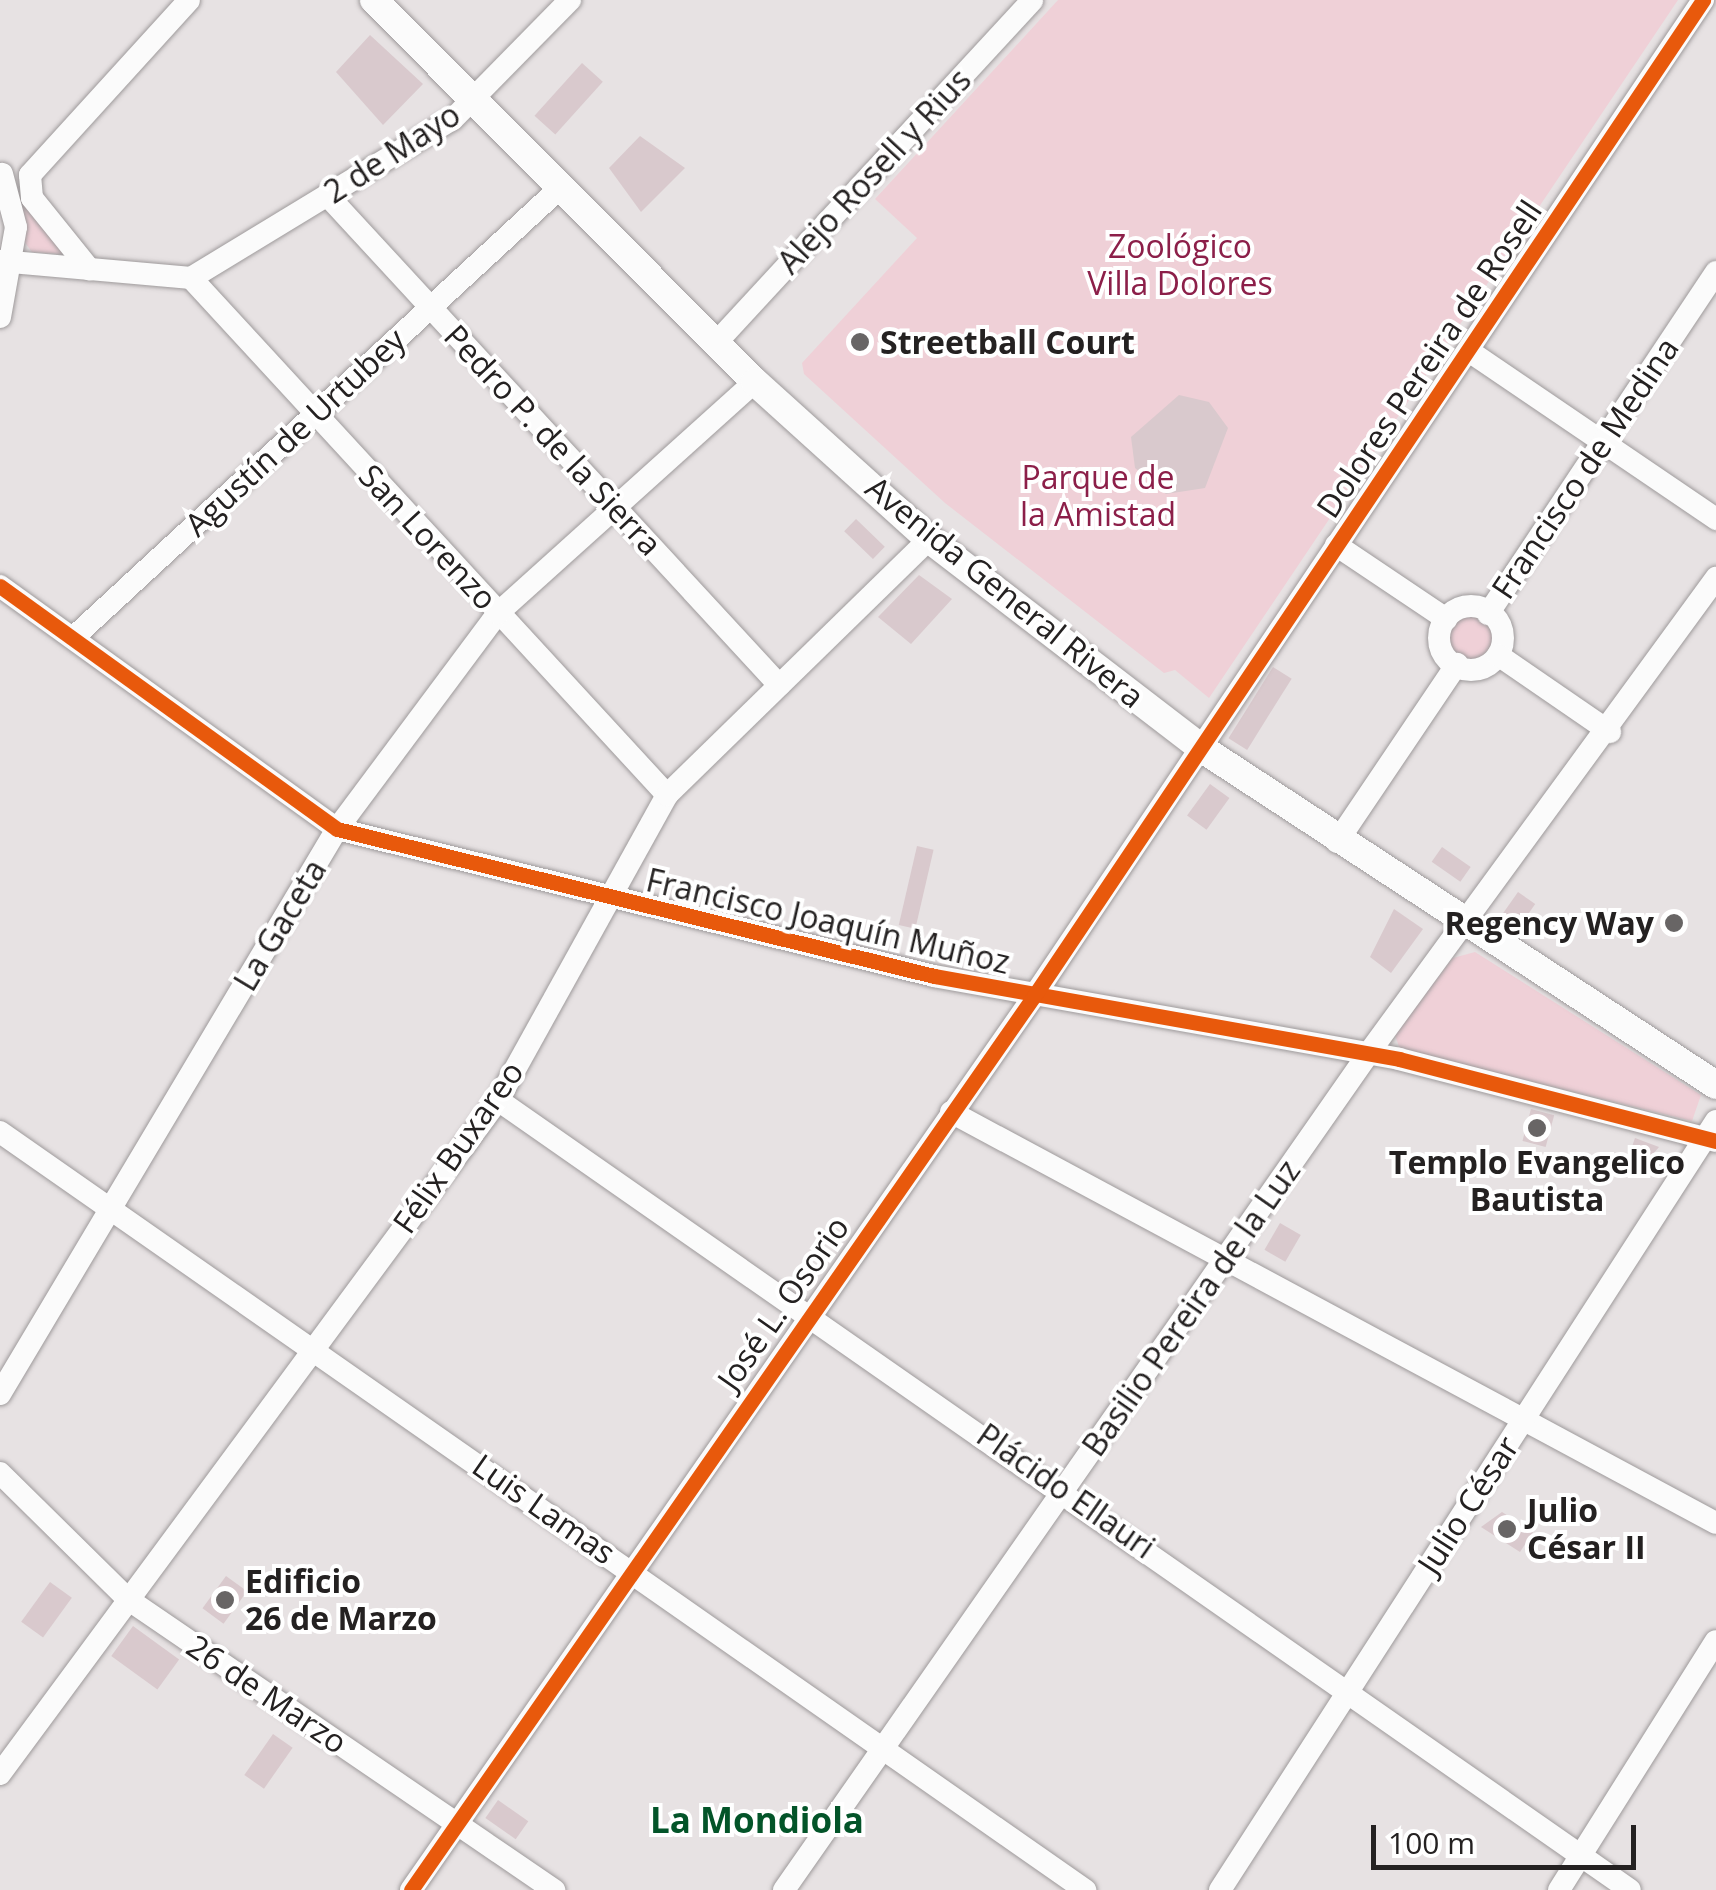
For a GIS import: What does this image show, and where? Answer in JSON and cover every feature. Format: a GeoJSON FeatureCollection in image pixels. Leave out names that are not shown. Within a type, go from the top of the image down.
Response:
{"type":"FeatureCollection","features":[{"type":"Feature","properties":{"kind":"main road","name":"Avenida General Rivera"},"geometry":{"type":"LineString","coordinates":[[374,0],[754,382],[929,538],[1201,748],[1464,926],[1716,1085]]}},
{"type":"Feature","properties":{"kind":"street"},"geometry":{"type":"LineString","coordinates":[[0,316],[6,262],[3,183],[30,175],[189,0]]}},
{"type":"Feature","properties":{"kind":"street","name":"2 de Mayo"},"geometry":{"type":"LineString","coordinates":[[190,278],[328,195],[475,99],[570,0]]}},
{"type":"Feature","properties":{"kind":"street","name":"Alejo Rosell y Rius"},"geometry":{"type":"LineString","coordinates":[[716,343],[1032,0]]}},
{"type":"Feature","properties":{"kind":"street","name":"Dolores Pereira de Rosell"},"geometry":{"type":"LineString","coordinates":[[1201,748],[1703,0]]}},
{"type":"Feature","properties":{"kind":"street"},"geometry":{"type":"LineString","coordinates":[[30,175],[32,198],[90,270]]}},
{"type":"Feature","properties":{"kind":"street","name":"Agustín de Urtubey"},"geometry":{"type":"LineString","coordinates":[[74,636],[561,187]]}},
{"type":"Feature","properties":{"kind":"street","name":"Pedro P. de la Sierra"},"geometry":{"type":"LineString","coordinates":[[328,195],[778,685]]}},
{"type":"Feature","properties":{"kind":"street"},"geometry":{"type":"LineString","coordinates":[[6,262],[190,278]]}},
{"type":"Feature","properties":{"kind":"street","name":"Francisco de Medina"},"geometry":{"type":"LineString","coordinates":[[1498,655],[1506,635],[1494,618],[1602,442],[1716,272]]}},
{"type":"Feature","properties":{"kind":"street","name":"San Lorenzo"},"geometry":{"type":"LineString","coordinates":[[190,278],[668,795]]}},
{"type":"Feature","properties":{"kind":"street"},"geometry":{"type":"LineString","coordinates":[[1469,351],[1716,519]]}},
{"type":"Feature","properties":{"kind":"street","name":"La Gaceta"},"geometry":{"type":"LineString","coordinates":[[0,1394],[337,829],[498,613],[754,382]]}},
{"type":"Feature","properties":{"kind":"street","name":"Félix Buxareo"},"geometry":{"type":"LineString","coordinates":[[0,1774],[311,1348],[498,1100],[668,795],[929,538]]}},
{"type":"Feature","properties":{"kind":"street"},"geometry":{"type":"LineString","coordinates":[[1336,545],[1446,620]]}},
{"type":"Feature","properties":{"kind":"street","name":"Basilio Pereira de la Luz"},"geometry":{"type":"LineString","coordinates":[[784,1890],[1368,1054],[1610,732],[1716,578]]}},
{"type":"Feature","properties":{"kind":"street","name":"Francisco Joaquín Muñoz"},"geometry":{"type":"LineString","coordinates":[[0,586],[337,829],[612,899],[1034,996],[1368,1054],[1712,1133]]}},
{"type":"Feature","properties":{"kind":"street"},"geometry":{"type":"LineString","coordinates":[[1457,663],[1436,635],[1446,620],[1464,605],[1494,618]]}},
{"type":"Feature","properties":{"kind":"street"},"geometry":{"type":"LineString","coordinates":[[1337,842],[1457,663],[1498,655],[1610,732]]}},
{"type":"Feature","properties":{"kind":"street","name":"José L. Osorio"},"geometry":{"type":"LineString","coordinates":[[411,1890],[631,1568],[1034,996],[1201,748]]}},
{"type":"Feature","properties":{"kind":"street","name":"Plácido Ellauri"},"geometry":{"type":"LineString","coordinates":[[498,1100],[1064,1488],[1630,1890]]}},
{"type":"Feature","properties":{"kind":"street"},"geometry":{"type":"LineString","coordinates":[[951,1112],[1716,1523]]}},
{"type":"Feature","properties":{"kind":"street","name":"Luis Lamas"},"geometry":{"type":"LineString","coordinates":[[0,1132],[631,1568],[1085,1890]]}},
{"type":"Feature","properties":{"kind":"street","name":"Julio César"},"geometry":{"type":"LineString","coordinates":[[1220,1890],[1712,1133]]}},
{"type":"Feature","properties":{"kind":"street","name":"26 de Marzo"},"geometry":{"type":"LineString","coordinates":[[0,1474],[129,1600],[554,1890]]}},
{"type":"Feature","properties":{"kind":"street"},"geometry":{"type":"LineString","coordinates":[[1559,1890],[1716,1641]]}},
{"type":"Feature","properties":{"kind":"green space","name":"Zoológico Villa Dolores"},"geometry":{"type":"Polygon","coordinates":[[[1058,0],[1678,0],[1209,698],[1175,670],[1164,673],[945,503],[804,374],[802,363],[917,238],[875,199],[1058,0]]]}},
{"type":"Feature","properties":{"kind":"green space"},"geometry":{"type":"Polygon","coordinates":[[[21,180],[64,252],[61,254],[32,252],[23,240],[21,180]]]}},
{"type":"Feature","properties":{"kind":"green space"},"geometry":{"type":"Polygon","coordinates":[[[1471,615],[1487,622],[1494,638],[1487,654],[1471,661],[1455,654],[1448,638],[1455,622],[1471,615]]]}},
{"type":"Feature","properties":{"kind":"green space"},"geometry":{"type":"Polygon","coordinates":[[[1475,952],[1701,1095],[1692,1121],[1400,1049],[1394,1033],[1453,958],[1475,952]]]}},
{"type":"Feature","properties":{"kind":"building"},"geometry":{"type":"Polygon","coordinates":[[[370,35],[423,84],[383,125],[336,72],[370,35]]]}},
{"type":"Feature","properties":{"kind":"building"},"geometry":{"type":"Polygon","coordinates":[[[582,63],[603,82],[555,134],[534,116],[582,63]]]}},
{"type":"Feature","properties":{"kind":"building"},"geometry":{"type":"Polygon","coordinates":[[[640,136],[685,168],[641,212],[609,168],[640,136]]]}},
{"type":"Feature","properties":{"kind":"building"},"geometry":{"type":"Polygon","coordinates":[[[1179,395],[1209,402],[1228,428],[1205,488],[1166,494],[1135,468],[1131,437],[1179,395]]]}},
{"type":"Feature","properties":{"kind":"building"},"geometry":{"type":"Polygon","coordinates":[[[856,519],[885,547],[873,559],[844,531],[856,519]]]}},
{"type":"Feature","properties":{"kind":"building"},"geometry":{"type":"Polygon","coordinates":[[[919,575],[952,599],[911,644],[878,617],[919,575]]]}},
{"type":"Feature","properties":{"kind":"building"},"geometry":{"type":"Polygon","coordinates":[[[1273,667],[1292,679],[1247,750],[1228,738],[1273,667]]]}},
{"type":"Feature","properties":{"kind":"building"},"geometry":{"type":"Polygon","coordinates":[[[1210,784],[1229,798],[1206,830],[1187,816],[1210,784]]]}},
{"type":"Feature","properties":{"kind":"building"},"geometry":{"type":"Polygon","coordinates":[[[917,846],[934,850],[915,929],[899,925],[917,846]]]}},
{"type":"Feature","properties":{"kind":"building"},"geometry":{"type":"Polygon","coordinates":[[[1442,847],[1471,867],[1460,882],[1432,862],[1442,847]]]}},
{"type":"Feature","properties":{"kind":"building"},"geometry":{"type":"Polygon","coordinates":[[[1518,892],[1535,904],[1520,926],[1503,914],[1518,892]]]}},
{"type":"Feature","properties":{"kind":"building"},"geometry":{"type":"Polygon","coordinates":[[[1394,909],[1423,929],[1391,973],[1370,957],[1394,909]]]}},
{"type":"Feature","properties":{"kind":"building","name":"Templo Evangelico Bautista"},"geometry":{"type":"Polygon","coordinates":[[[1531,1109],[1554,1115],[1546,1147],[1522,1141],[1531,1109]]]}},
{"type":"Feature","properties":{"kind":"building"},"geometry":{"type":"Polygon","coordinates":[[[1635,1138],[1659,1147],[1642,1167],[1627,1161],[1635,1138]]]}},
{"type":"Feature","properties":{"kind":"building"},"geometry":{"type":"Polygon","coordinates":[[[1280,1223],[1301,1235],[1285,1262],[1264,1250],[1280,1223]]]}},
{"type":"Feature","properties":{"kind":"building","name":"Julio César II"},"geometry":{"type":"Polygon","coordinates":[[[1502,1512],[1533,1532],[1520,1552],[1481,1527],[1502,1512]]]}},
{"type":"Feature","properties":{"kind":"building","name":"Edificio 26 de Marzo"},"geometry":{"type":"Polygon","coordinates":[[[226,1576],[247,1591],[224,1624],[202,1608],[226,1576]]]}},
{"type":"Feature","properties":{"kind":"building"},"geometry":{"type":"Polygon","coordinates":[[[50,1582],[72,1598],[43,1638],[21,1622],[50,1582]]]}},
{"type":"Feature","properties":{"kind":"building"},"geometry":{"type":"Polygon","coordinates":[[[133,1626],[179,1660],[157,1689],[111,1656],[133,1626]]]}},
{"type":"Feature","properties":{"kind":"building"},"geometry":{"type":"Polygon","coordinates":[[[273,1734],[293,1748],[264,1789],[244,1775],[273,1734]]]}},
{"type":"Feature","properties":{"kind":"building"},"geometry":{"type":"Polygon","coordinates":[[[498,1800],[528,1821],[516,1839],[485,1818],[498,1800]]]}},
{"type":"Feature","properties":{"kind":"cycle path"},"geometry":{"type":"LineString","coordinates":[[411,1890],[1034,996],[1703,0]]}},
{"type":"Feature","properties":{"kind":"cycle path"},"geometry":{"type":"LineString","coordinates":[[0,586],[337,829],[934,976],[1399,1059],[1716,1141]]}},
{"type":"Feature","properties":{"kind":"place","name":"Streetball Court"},"geometry":{"type":"Point","coordinates":[860,342]}},
{"type":"Feature","properties":{"kind":"place","name":"Regency Way"},"geometry":{"type":"Point","coordinates":[1674,923]}},
{"type":"Feature","properties":{"kind":"place","name":"Templo Evangelico Bautista"},"geometry":{"type":"Point","coordinates":[1537,1128]}},
{"type":"Feature","properties":{"kind":"place","name":"Julio César II"},"geometry":{"type":"Point","coordinates":[1507,1529]}},
{"type":"Feature","properties":{"kind":"place","name":"Edificio 26 de Marzo"},"geometry":{"type":"Point","coordinates":[225,1600]}},
{"type":"Feature","properties":{"kind":"district","name":"La Mondiola"},"geometry":{"type":"Point","coordinates":[757,1820]}},
{"type":"Feature","properties":{"kind":"park label","name":"Parque de la Amistad"},"geometry":{"type":"Point","coordinates":[1098,496]}}]}
